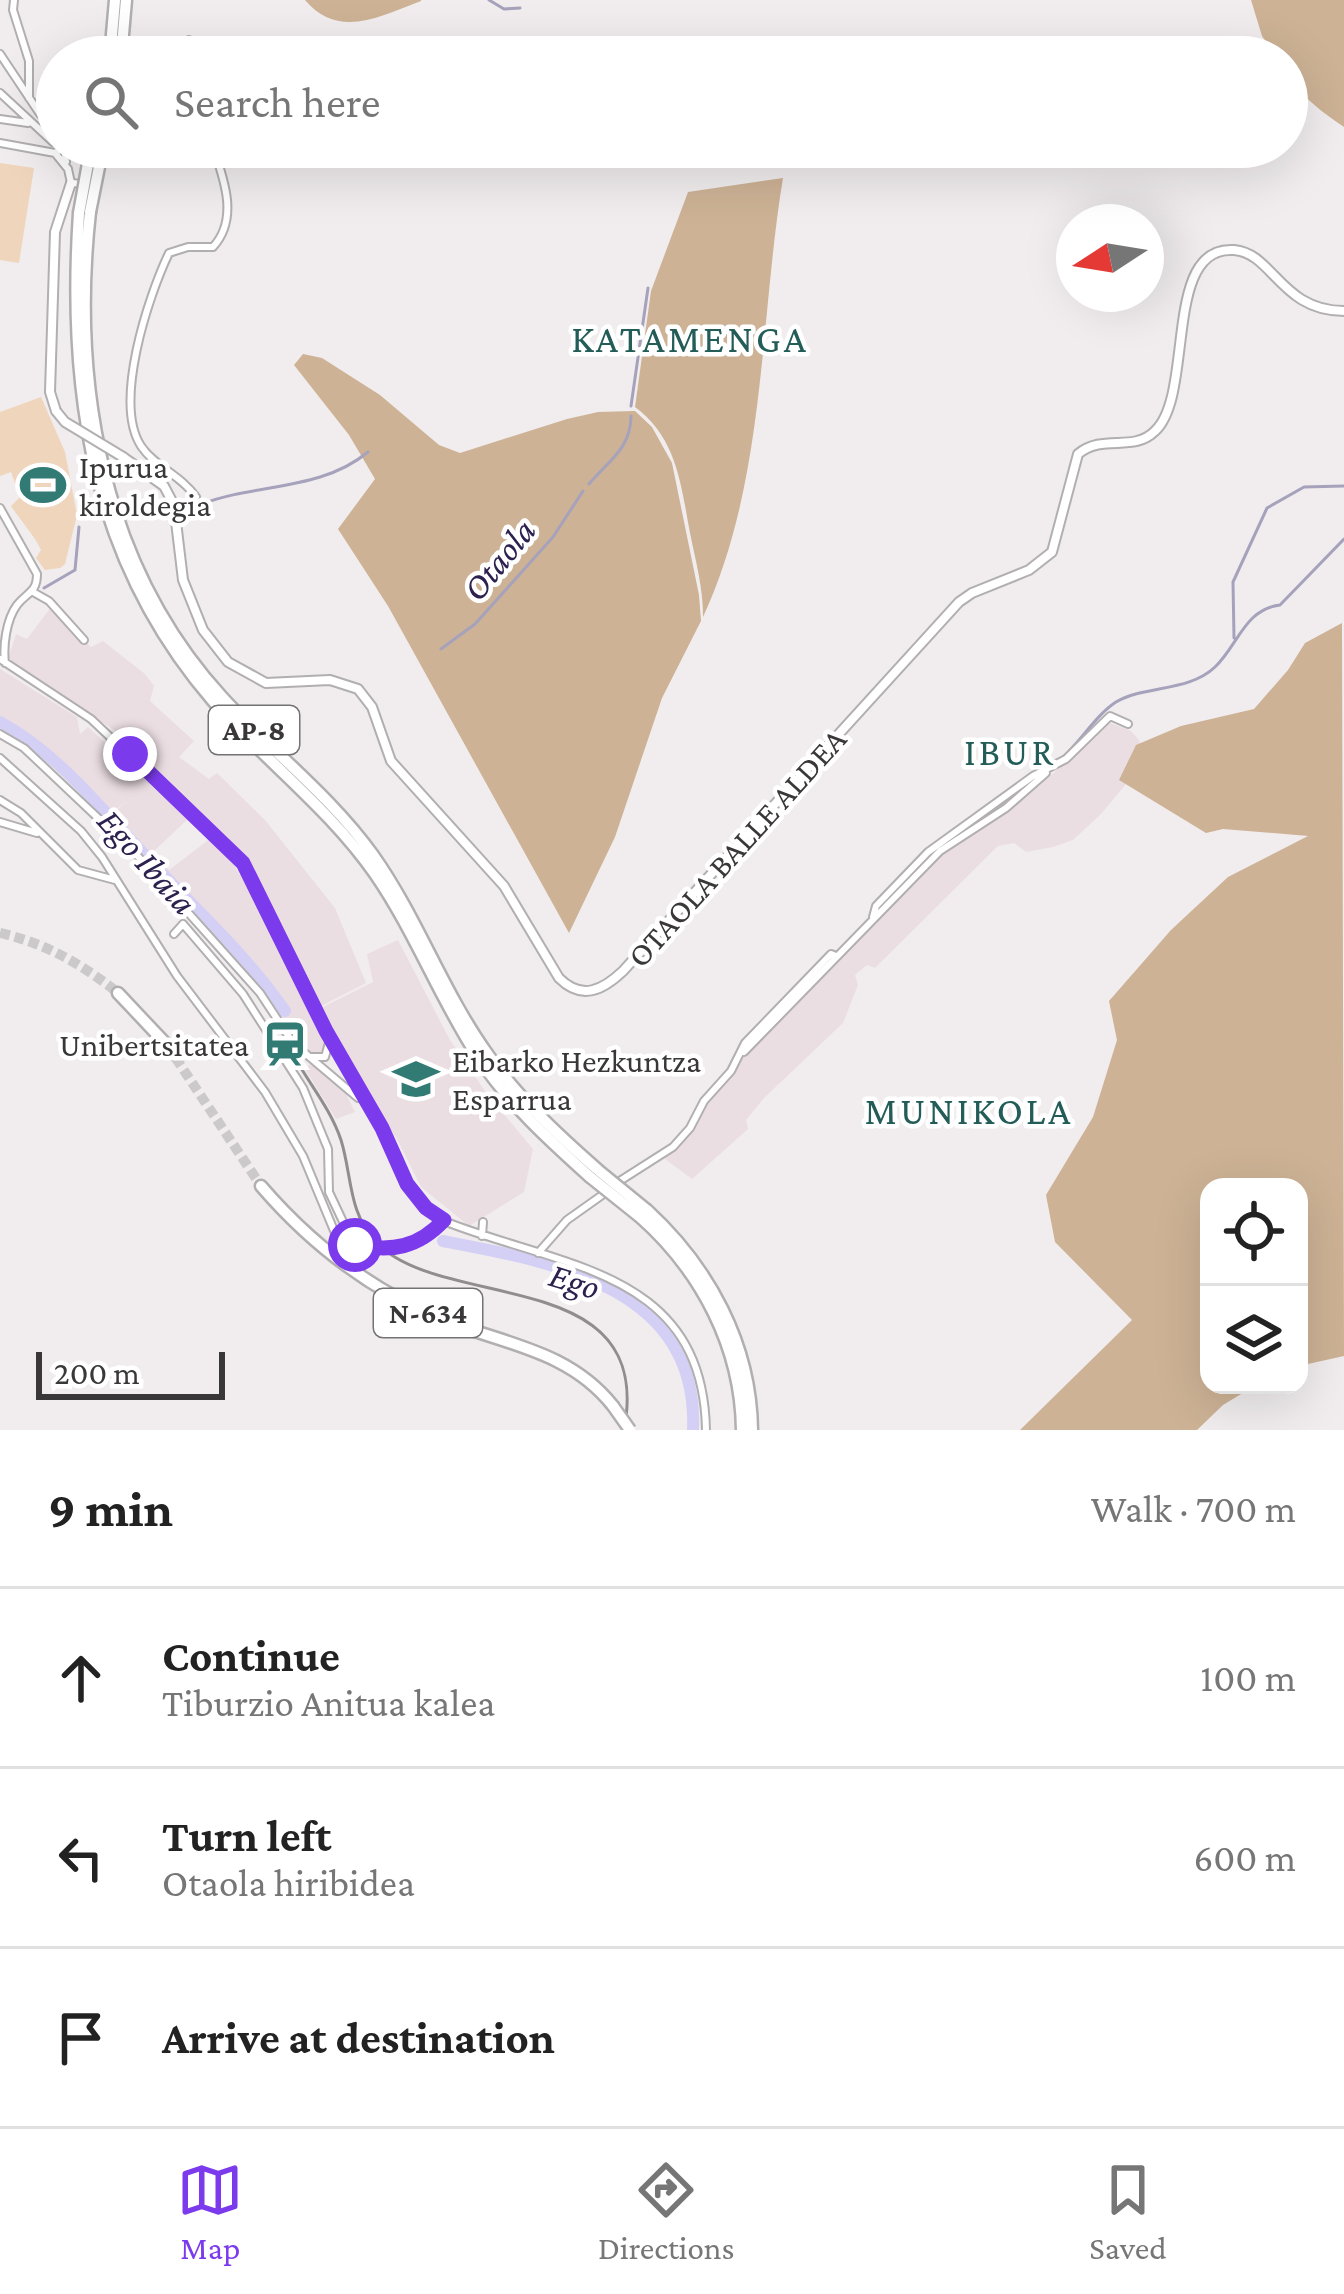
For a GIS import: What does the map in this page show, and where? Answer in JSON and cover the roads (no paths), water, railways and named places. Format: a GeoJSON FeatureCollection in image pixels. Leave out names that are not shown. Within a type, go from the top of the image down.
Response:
{"type":"FeatureCollection","features":[{"type":"Feature","properties":{"kind":"highway"},"geometry":{"type":"LineString","coordinates":[[112,36],[115,0]]}},
{"type":"Feature","properties":{"kind":"highway"},"geometry":{"type":"LineString","coordinates":[[123,36],[126,0]]}},
{"type":"Feature","properties":{"kind":"highway","name":"AP-8"},"geometry":{"type":"LineString","coordinates":[[90,168],[75,319],[84,418],[110,521],[144,602],[213,701],[357,850],[393,902],[489,1073],[530,1122],[689,1254],[724,1311],[743,1366],[752,1430]]}},
{"type":"Feature","properties":{"kind":"highway","name":"AP-8"},"geometry":{"type":"LineString","coordinates":[[85,212],[97,168]]}},
{"type":"Feature","properties":{"kind":"highway"},"geometry":{"type":"LineString","coordinates":[[118,993],[167,1045]]}},
{"type":"Feature","properties":{"kind":"highway","name":"N-634"},"geometry":{"type":"LineString","coordinates":[[261,1186],[322,1246],[380,1288],[439,1318],[566,1364],[590,1380],[630,1430]]}},
{"type":"Feature","properties":{"kind":"highway","name":"AP-8"},"geometry":{"type":"LineString","coordinates":[[643,1214],[681,1259],[715,1314],[734,1369],[742,1430]]}},
{"type":"Feature","properties":{"kind":"main road"},"geometry":{"type":"LineString","coordinates":[[70,183],[57,222],[52,267],[50,392],[56,411],[65,422],[164,486],[174,505]]}},
{"type":"Feature","properties":{"kind":"main road","name":"OTAOLA BALLE ALDEA"},"geometry":{"type":"LineString","coordinates":[[174,505],[183,580],[203,630],[228,662],[266,683],[330,680],[358,689],[372,707],[391,761],[504,886],[559,978],[579,991],[606,987],[959,602],[972,592],[1029,570],[1052,552],[1078,454],[1102,441],[1145,439],[1165,420],[1194,272],[1208,256],[1227,249],[1244,251],[1298,300],[1317,309],[1344,311]]}},
{"type":"Feature","properties":{"kind":"street"},"geometry":{"type":"LineString","coordinates":[[14,0],[29,61],[29,98]]}},
{"type":"Feature","properties":{"kind":"street"},"geometry":{"type":"LineString","coordinates":[[0,54],[36,106]]}},
{"type":"Feature","properties":{"kind":"street"},"geometry":{"type":"LineString","coordinates":[[0,93],[36,128]]}},
{"type":"Feature","properties":{"kind":"street"},"geometry":{"type":"LineString","coordinates":[[0,119],[31,124]]}},
{"type":"Feature","properties":{"kind":"street"},"geometry":{"type":"LineString","coordinates":[[0,143],[36,150]]}},
{"type":"Feature","properties":{"kind":"street"},"geometry":{"type":"LineString","coordinates":[[67,168],[70,183],[104,185]]}},
{"type":"Feature","properties":{"kind":"street","name":"OTAOLA BALLE ALDEA"},"geometry":{"type":"LineString","coordinates":[[174,505],[186,506],[196,497],[138,443],[130,423],[130,385],[153,290],[169,254],[188,247],[213,247],[222,235],[229,190],[221,168]]}},
{"type":"Feature","properties":{"kind":"street"},"geometry":{"type":"LineString","coordinates":[[0,508],[37,574],[33,592],[17,605],[2,642],[3,661],[91,719],[243,863],[415,1194],[446,1222],[617,1281],[659,1310],[691,1349],[706,1430]]}},
{"type":"Feature","properties":{"kind":"street"},"geometry":{"type":"LineString","coordinates":[[33,592],[49,601],[84,640]]}},
{"type":"Feature","properties":{"kind":"street"},"geometry":{"type":"LineString","coordinates":[[538,1253],[567,1220],[640,1165],[673,1147],[746,1043],[940,851],[1006,808],[1092,737],[1110,716],[1128,724]]}},
{"type":"Feature","properties":{"kind":"street"},"geometry":{"type":"LineString","coordinates":[[0,734],[24,748],[134,852],[260,993],[293,1043],[355,1094],[385,1136]]}},
{"type":"Feature","properties":{"kind":"street"},"geometry":{"type":"LineString","coordinates":[[0,758],[81,831],[104,862],[177,976],[266,1092],[303,1156],[327,1218],[343,1236],[355,1245],[387,1248],[419,1241],[446,1222]]}},
{"type":"Feature","properties":{"kind":"street"},"geometry":{"type":"LineString","coordinates":[[0,800],[21,813],[78,870],[116,880]]}},
{"type":"Feature","properties":{"kind":"street"},"geometry":{"type":"LineString","coordinates":[[20,828],[21,813]]}},
{"type":"Feature","properties":{"kind":"street"},"geometry":{"type":"LineString","coordinates":[[0,822],[40,833]]}},
{"type":"Feature","properties":{"kind":"street"},"geometry":{"type":"LineString","coordinates":[[88,874],[97,873],[104,862]]}},
{"type":"Feature","properties":{"kind":"street"},"geometry":{"type":"LineString","coordinates":[[174,934],[182,924],[243,994],[292,1069],[328,1149],[329,1192],[343,1236]]}},
{"type":"Feature","properties":{"kind":"street"},"geometry":{"type":"LineString","coordinates":[[307,1057],[325,1057],[330,1038]]}},
{"type":"Feature","properties":{"kind":"street"},"geometry":{"type":"LineString","coordinates":[[482,1236],[483,1222]]}},
{"type":"Feature","properties":{"kind":"waterway"},"geometry":{"type":"LineString","coordinates":[[489,0],[504,9],[520,8]]}},
{"type":"Feature","properties":{"kind":"waterway","name":"Otaola"},"geometry":{"type":"LineString","coordinates":[[631,406],[648,288]]}},
{"type":"Feature","properties":{"kind":"waterway","name":"Otaola"},"geometry":{"type":"LineString","coordinates":[[589,484],[622,446],[631,416]]}},
{"type":"Feature","properties":{"kind":"waterway"},"geometry":{"type":"LineString","coordinates":[[202,504],[330,474],[368,452]]}},
{"type":"Feature","properties":{"kind":"waterway"},"geometry":{"type":"LineString","coordinates":[[1234,638],[1233,582],[1267,508],[1304,487],[1344,486]]}},
{"type":"Feature","properties":{"kind":"waterway","name":"Otaola"},"geometry":{"type":"LineString","coordinates":[[441,649],[475,624],[553,537],[583,491]]}},
{"type":"Feature","properties":{"kind":"waterway"},"geometry":{"type":"LineString","coordinates":[[44,588],[75,570],[79,527]]}},
{"type":"Feature","properties":{"kind":"waterway"},"geometry":{"type":"LineString","coordinates":[[1063,757],[1116,702],[1193,681],[1215,667],[1258,613],[1280,605],[1344,539]]}},
{"type":"Feature","properties":{"kind":"waterway","name":"Ego Ibaia"},"geometry":{"type":"LineString","coordinates":[[0,722],[83,788],[239,954],[285,1011]]}},
{"type":"Feature","properties":{"kind":"waterway","name":"Ego"},"geometry":{"type":"LineString","coordinates":[[443,1241],[572,1272],[612,1290],[646,1313],[672,1343],[689,1382],[693,1430]]}},
{"type":"Feature","properties":{"kind":"tunnel"},"geometry":{"type":"LineString","coordinates":[[0,933],[62,956],[118,993]]}},
{"type":"Feature","properties":{"kind":"tunnel"},"geometry":{"type":"LineString","coordinates":[[167,1045],[261,1186]]}},
{"type":"Feature","properties":{"kind":"railway"},"geometry":{"type":"LineString","coordinates":[[301,1068],[337,1130],[360,1219],[376,1242],[407,1264],[537,1300],[577,1316],[608,1340],[625,1377],[624,1430]]}},
{"type":"Feature","properties":{"kind":"place","name":"Ipurua kiroldegia"},"geometry":{"type":"Point","coordinates":[43,485]}},
{"type":"Feature","properties":{"kind":"place","name":"Unibertsitatea"},"geometry":{"type":"Point","coordinates":[285,1044]}},
{"type":"Feature","properties":{"kind":"place","name":"Eibarko Hezkuntza Esparrua"},"geometry":{"type":"Point","coordinates":[416,1079]}},
{"type":"Feature","properties":{"kind":"district","name":"KATAMENGA"},"geometry":{"type":"Point","coordinates":[690,338]}},
{"type":"Feature","properties":{"kind":"district","name":"IBUR"},"geometry":{"type":"Point","coordinates":[1010,751]}},
{"type":"Feature","properties":{"kind":"district","name":"MUNIKOLA"},"geometry":{"type":"Point","coordinates":[969,1110]}}]}
